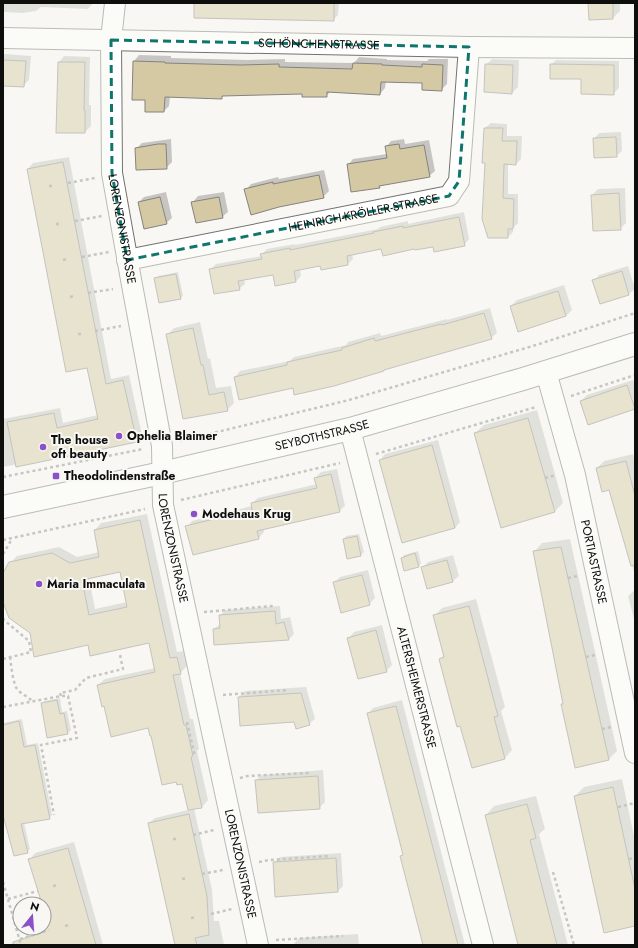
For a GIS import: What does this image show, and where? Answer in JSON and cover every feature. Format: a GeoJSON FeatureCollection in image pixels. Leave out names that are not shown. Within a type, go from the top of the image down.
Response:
{"type":"FeatureCollection","features":[{"type":"Feature","properties":{"kind":"street","name":"LORENZONISTRASSE"},"geometry":{"type":"LineString","coordinates":[[115,3],[111,40],[113,175],[126,254],[162,446],[163,505],[258,943]]}},
{"type":"Feature","properties":{"kind":"street","name":"SCHÖNCHENSTRASSE"},"geometry":{"type":"LineString","coordinates":[[3,38],[469,47],[635,48]]}},
{"type":"Feature","properties":{"kind":"street","name":"HEINRICH-KRÖLLER-STRASSE"},"geometry":{"type":"LineString","coordinates":[[126,254],[449,196],[459,181],[469,47]]}},
{"type":"Feature","properties":{"kind":"street","name":"SEYBOTHSTRASSE"},"geometry":{"type":"LineString","coordinates":[[3,507],[162,473],[350,429],[546,372],[635,344]]}},
{"type":"Feature","properties":{"kind":"street","name":"PORTIASTRASSE"},"geometry":{"type":"LineString","coordinates":[[546,372],[575,475],[635,753]]}},
{"type":"Feature","properties":{"kind":"street","name":"ALTERSHEIMERSTRASSE"},"geometry":{"type":"LineString","coordinates":[[350,429],[484,945]]}},
{"type":"Feature","properties":{"kind":"path"},"geometry":{"type":"LineString","coordinates":[[68,183],[113,175]]}},
{"type":"Feature","properties":{"kind":"path"},"geometry":{"type":"LineString","coordinates":[[75,221],[119,212]]}},
{"type":"Feature","properties":{"kind":"path"},"geometry":{"type":"LineString","coordinates":[[82,257],[126,254]]}},
{"type":"Feature","properties":{"kind":"path"},"geometry":{"type":"LineString","coordinates":[[88,293],[132,285]]}},
{"type":"Feature","properties":{"kind":"path"},"geometry":{"type":"LineString","coordinates":[[70,297],[74,296]]}},
{"type":"Feature","properties":{"kind":"path"},"geometry":{"type":"LineString","coordinates":[[3,477],[162,446],[349,400],[536,345],[635,313]]}},
{"type":"Feature","properties":{"kind":"path"},"geometry":{"type":"LineString","coordinates":[[95,331],[139,323]]}},
{"type":"Feature","properties":{"kind":"path"},"geometry":{"type":"LineString","coordinates":[[3,540],[163,505],[358,459],[555,402],[635,375]]}},
{"type":"Feature","properties":{"kind":"path"},"geometry":{"type":"LineString","coordinates":[[3,554],[12,538]]}},
{"type":"Feature","properties":{"kind":"path"},"geometry":{"type":"LineString","coordinates":[[187,616],[212,610],[273,606]]}},
{"type":"Feature","properties":{"kind":"path"},"geometry":{"type":"LineString","coordinates":[[3,618],[30,641],[31,652],[3,659]]}},
{"type":"Feature","properties":{"kind":"path"},"geometry":{"type":"LineString","coordinates":[[60,696],[60,693],[75,690],[86,678],[123,670],[120,655]]}},
{"type":"Feature","properties":{"kind":"path"},"geometry":{"type":"LineString","coordinates":[[10,657],[17,689],[22,694],[29,697],[32,702]]}},
{"type":"Feature","properties":{"kind":"path"},"geometry":{"type":"LineString","coordinates":[[205,699],[224,695],[288,690]]}},
{"type":"Feature","properties":{"kind":"path"},"geometry":{"type":"LineString","coordinates":[[3,707],[60,696],[68,696],[77,738],[41,745],[54,815]]}},
{"type":"Feature","properties":{"kind":"path"},"geometry":{"type":"LineString","coordinates":[[187,722],[195,757]]}},
{"type":"Feature","properties":{"kind":"path"},"geometry":{"type":"LineString","coordinates":[[223,782],[248,776],[309,773]]}},
{"type":"Feature","properties":{"kind":"path"},"geometry":{"type":"LineString","coordinates":[[618,807],[635,803]]}},
{"type":"Feature","properties":{"kind":"path"},"geometry":{"type":"LineString","coordinates":[[173,839],[178,838]]}},
{"type":"Feature","properties":{"kind":"path"},"geometry":{"type":"LineString","coordinates":[[241,866],[269,860],[330,856]]}},
{"type":"Feature","properties":{"kind":"path"},"geometry":{"type":"LineString","coordinates":[[629,859],[635,858]]}},
{"type":"Feature","properties":{"kind":"path"},"geometry":{"type":"LineString","coordinates":[[554,872],[574,945]]}},
{"type":"Feature","properties":{"kind":"path"},"geometry":{"type":"LineString","coordinates":[[182,879],[187,878]]}},
{"type":"Feature","properties":{"kind":"path"},"geometry":{"type":"LineString","coordinates":[[3,882],[21,945]]}},
{"type":"Feature","properties":{"kind":"path"},"geometry":{"type":"LineString","coordinates":[[53,886],[58,885]]}},
{"type":"Feature","properties":{"kind":"path"},"geometry":{"type":"LineString","coordinates":[[8,900],[38,891]]}},
{"type":"Feature","properties":{"kind":"path"},"geometry":{"type":"LineString","coordinates":[[191,918],[196,917]]}},
{"type":"Feature","properties":{"kind":"path"},"geometry":{"type":"LineString","coordinates":[[65,926],[69,925]]}},
{"type":"Feature","properties":{"kind":"path"},"geometry":{"type":"LineString","coordinates":[[20,939],[30,936]]}},
{"type":"Feature","properties":{"kind":"path"},"geometry":{"type":"LineString","coordinates":[[258,943],[343,936]]}},
{"type":"Feature","properties":{"kind":"highlighted area"},"geometry":{"type":"Polygon","coordinates":[[[111,40],[469,47],[459,181],[449,196],[127,260],[112,173],[111,40]]]}},
{"type":"Feature","properties":{"kind":"building"},"geometry":{"type":"Polygon","coordinates":[[[194,3],[334,3],[334,21],[194,18],[194,3]]]}},
{"type":"Feature","properties":{"kind":"building"},"geometry":{"type":"Polygon","coordinates":[[[588,3],[613,3],[613,19],[589,20],[588,3]]]}},
{"type":"Feature","properties":{"kind":"building"},"geometry":{"type":"Polygon","coordinates":[[[3,60],[26,61],[24,87],[3,86],[3,60]]]}},
{"type":"Feature","properties":{"kind":"building"},"geometry":{"type":"Polygon","coordinates":[[[133,61],[241,65],[279,64],[279,67],[352,69],[353,63],[422,67],[422,64],[443,65],[442,91],[422,90],[422,83],[381,82],[380,95],[327,92],[327,97],[302,97],[302,94],[222,96],[222,99],[165,97],[164,112],[145,112],[145,100],[132,100],[133,61]]]}},
{"type":"Feature","properties":{"kind":"building"},"geometry":{"type":"Polygon","coordinates":[[[58,62],[85,62],[85,133],[56,133],[58,62]]]}},
{"type":"Feature","properties":{"kind":"building"},"geometry":{"type":"Polygon","coordinates":[[[485,64],[513,65],[512,94],[484,92],[485,64]]]}},
{"type":"Feature","properties":{"kind":"building"},"geometry":{"type":"Polygon","coordinates":[[[550,64],[614,65],[614,95],[581,94],[581,79],[550,79],[550,64]]]}},
{"type":"Feature","properties":{"kind":"building"},"geometry":{"type":"Polygon","coordinates":[[[484,128],[503,128],[502,141],[517,141],[516,165],[504,164],[503,198],[514,199],[513,229],[508,229],[508,238],[488,238],[482,219],[485,163],[482,163],[484,128]]]}},
{"type":"Feature","properties":{"kind":"building"},"geometry":{"type":"Polygon","coordinates":[[[616,137],[617,157],[594,158],[593,138],[616,137]]]}},
{"type":"Feature","properties":{"kind":"building"},"geometry":{"type":"Polygon","coordinates":[[[166,144],[167,169],[136,170],[135,148],[166,144]]]}},
{"type":"Feature","properties":{"kind":"building"},"geometry":{"type":"Polygon","coordinates":[[[399,144],[400,149],[424,145],[430,177],[379,186],[380,188],[351,192],[347,164],[387,158],[385,146],[399,144]]]}},
{"type":"Feature","properties":{"kind":"building"},"geometry":{"type":"Polygon","coordinates":[[[63,162],[106,384],[123,380],[137,442],[16,467],[7,422],[54,413],[57,428],[98,419],[87,368],[66,372],[27,169],[63,162]]]}},
{"type":"Feature","properties":{"kind":"building"},"geometry":{"type":"Polygon","coordinates":[[[319,175],[324,198],[279,207],[251,215],[244,189],[273,182],[273,184],[319,175]]]}},
{"type":"Feature","properties":{"kind":"building"},"geometry":{"type":"Polygon","coordinates":[[[619,193],[621,230],[593,231],[591,195],[619,193]]]}},
{"type":"Feature","properties":{"kind":"building"},"geometry":{"type":"Polygon","coordinates":[[[160,197],[167,224],[144,229],[138,202],[160,197]]]}},
{"type":"Feature","properties":{"kind":"building"},"geometry":{"type":"Polygon","coordinates":[[[219,197],[223,218],[196,223],[191,202],[219,197]]]}},
{"type":"Feature","properties":{"kind":"building"},"geometry":{"type":"Polygon","coordinates":[[[459,217],[465,246],[434,252],[433,247],[414,249],[383,256],[381,249],[347,256],[348,265],[321,270],[320,266],[294,271],[296,282],[275,286],[273,275],[238,281],[240,290],[214,294],[209,269],[262,259],[260,254],[290,248],[290,250],[403,226],[403,228],[459,217]]]}},
{"type":"Feature","properties":{"kind":"building"},"geometry":{"type":"Polygon","coordinates":[[[622,271],[629,295],[600,304],[592,280],[622,271]]]}},
{"type":"Feature","properties":{"kind":"building"},"geometry":{"type":"Polygon","coordinates":[[[176,274],[181,299],[159,303],[154,278],[176,274]]]}},
{"type":"Feature","properties":{"kind":"building"},"geometry":{"type":"Polygon","coordinates":[[[558,291],[566,316],[518,332],[510,306],[558,291]]]}},
{"type":"Feature","properties":{"kind":"building"},"geometry":{"type":"Polygon","coordinates":[[[484,313],[492,339],[334,386],[294,395],[293,388],[239,400],[234,377],[287,365],[287,362],[342,350],[342,348],[374,338],[375,341],[484,313]]]}},
{"type":"Feature","properties":{"kind":"building"},"geometry":{"type":"Polygon","coordinates":[[[193,328],[209,395],[224,392],[228,411],[183,419],[166,334],[193,328]]]}},
{"type":"Feature","properties":{"kind":"building"},"geometry":{"type":"Polygon","coordinates":[[[627,385],[635,409],[588,425],[580,401],[627,385]]]}},
{"type":"Feature","properties":{"kind":"building"},"geometry":{"type":"Polygon","coordinates":[[[528,418],[555,512],[501,528],[474,433],[528,418]]]}},
{"type":"Feature","properties":{"kind":"building"},"geometry":{"type":"Polygon","coordinates":[[[432,445],[455,528],[402,543],[379,460],[432,445]]]}},
{"type":"Feature","properties":{"kind":"building"},"geometry":{"type":"Polygon","coordinates":[[[626,461],[635,496],[635,565],[631,566],[609,490],[602,492],[596,468],[626,461]]]}},
{"type":"Feature","properties":{"kind":"building"},"geometry":{"type":"Polygon","coordinates":[[[331,474],[340,512],[257,531],[259,539],[193,555],[185,526],[252,510],[251,503],[317,488],[314,478],[331,474]]]}},
{"type":"Feature","properties":{"kind":"building"},"geometry":{"type":"Polygon","coordinates":[[[140,520],[170,658],[177,657],[181,674],[173,675],[184,725],[186,725],[193,756],[191,757],[202,808],[188,810],[182,784],[177,785],[176,782],[162,785],[148,728],[111,737],[104,706],[102,707],[97,685],[155,672],[149,643],[90,656],[88,645],[34,657],[30,633],[9,618],[3,602],[3,573],[9,562],[52,553],[70,563],[99,557],[94,530],[140,520]],[[120,572],[82,580],[89,615],[127,607],[120,572]]]}},
{"type":"Feature","properties":{"kind":"building"},"geometry":{"type":"Polygon","coordinates":[[[357,536],[361,556],[347,559],[343,539],[357,536]]]}},
{"type":"Feature","properties":{"kind":"building"},"geometry":{"type":"Polygon","coordinates":[[[561,547],[609,760],[575,768],[561,704],[563,704],[533,551],[561,547]]]}},
{"type":"Feature","properties":{"kind":"building"},"geometry":{"type":"Polygon","coordinates":[[[415,553],[419,567],[404,571],[401,558],[415,553]]]}},
{"type":"Feature","properties":{"kind":"building"},"geometry":{"type":"Polygon","coordinates":[[[447,560],[453,582],[427,589],[421,567],[447,560]]]}},
{"type":"Feature","properties":{"kind":"building"},"geometry":{"type":"Polygon","coordinates":[[[362,575],[370,605],[341,613],[333,582],[362,575]]]}},
{"type":"Feature","properties":{"kind":"building"},"geometry":{"type":"Polygon","coordinates":[[[469,606],[498,716],[494,717],[505,759],[472,768],[460,726],[457,727],[439,659],[444,657],[433,615],[469,606]]]}},
{"type":"Feature","properties":{"kind":"building"},"geometry":{"type":"Polygon","coordinates":[[[275,611],[276,624],[284,622],[289,640],[214,645],[213,629],[220,628],[219,615],[275,611]]]}},
{"type":"Feature","properties":{"kind":"building"},"geometry":{"type":"Polygon","coordinates":[[[376,630],[387,672],[358,679],[347,638],[376,630]]]}},
{"type":"Feature","properties":{"kind":"building"},"geometry":{"type":"Polygon","coordinates":[[[301,693],[310,725],[296,729],[294,722],[240,726],[238,697],[301,693]]]}},
{"type":"Feature","properties":{"kind":"building"},"geometry":{"type":"Polygon","coordinates":[[[57,700],[60,714],[64,713],[68,734],[47,738],[41,703],[57,700]]]}},
{"type":"Feature","properties":{"kind":"building"},"geometry":{"type":"Polygon","coordinates":[[[396,706],[458,945],[423,945],[400,856],[403,855],[367,713],[396,706]]]}},
{"type":"Feature","properties":{"kind":"building"},"geometry":{"type":"Polygon","coordinates":[[[19,721],[24,747],[35,745],[50,819],[21,824],[28,853],[14,856],[3,815],[3,725],[19,721]]]}},
{"type":"Feature","properties":{"kind":"building"},"geometry":{"type":"Polygon","coordinates":[[[318,776],[320,809],[258,813],[255,780],[318,776]]]}},
{"type":"Feature","properties":{"kind":"building"},"geometry":{"type":"Polygon","coordinates":[[[613,787],[635,889],[635,926],[604,933],[574,796],[613,787]]]}},
{"type":"Feature","properties":{"kind":"building"},"geometry":{"type":"Polygon","coordinates":[[[527,804],[536,838],[530,840],[557,945],[518,945],[485,815],[527,804]]]}},
{"type":"Feature","properties":{"kind":"building"},"geometry":{"type":"Polygon","coordinates":[[[189,814],[207,896],[209,935],[195,938],[197,945],[175,945],[148,823],[189,814]]]}},
{"type":"Feature","properties":{"kind":"building"},"geometry":{"type":"Polygon","coordinates":[[[68,848],[96,945],[13,945],[13,942],[32,936],[52,936],[52,896],[40,896],[28,859],[68,848]]]}},
{"type":"Feature","properties":{"kind":"building"},"geometry":{"type":"Polygon","coordinates":[[[336,858],[338,892],[275,897],[273,862],[336,858]]]}},
{"type":"Feature","properties":{"kind":"place","name":"Ophelia Blaimer"},"geometry":{"type":"Point","coordinates":[119,436]}},
{"type":"Feature","properties":{"kind":"place","name":"The house oft beauty"},"geometry":{"type":"Point","coordinates":[43,447]}},
{"type":"Feature","properties":{"kind":"place","name":"Theodolindenstraße"},"geometry":{"type":"Point","coordinates":[56,476]}},
{"type":"Feature","properties":{"kind":"place","name":"Modehaus Krug"},"geometry":{"type":"Point","coordinates":[194,514]}},
{"type":"Feature","properties":{"kind":"place","name":"Maria Immaculata"},"geometry":{"type":"Point","coordinates":[39,584]}}]}
